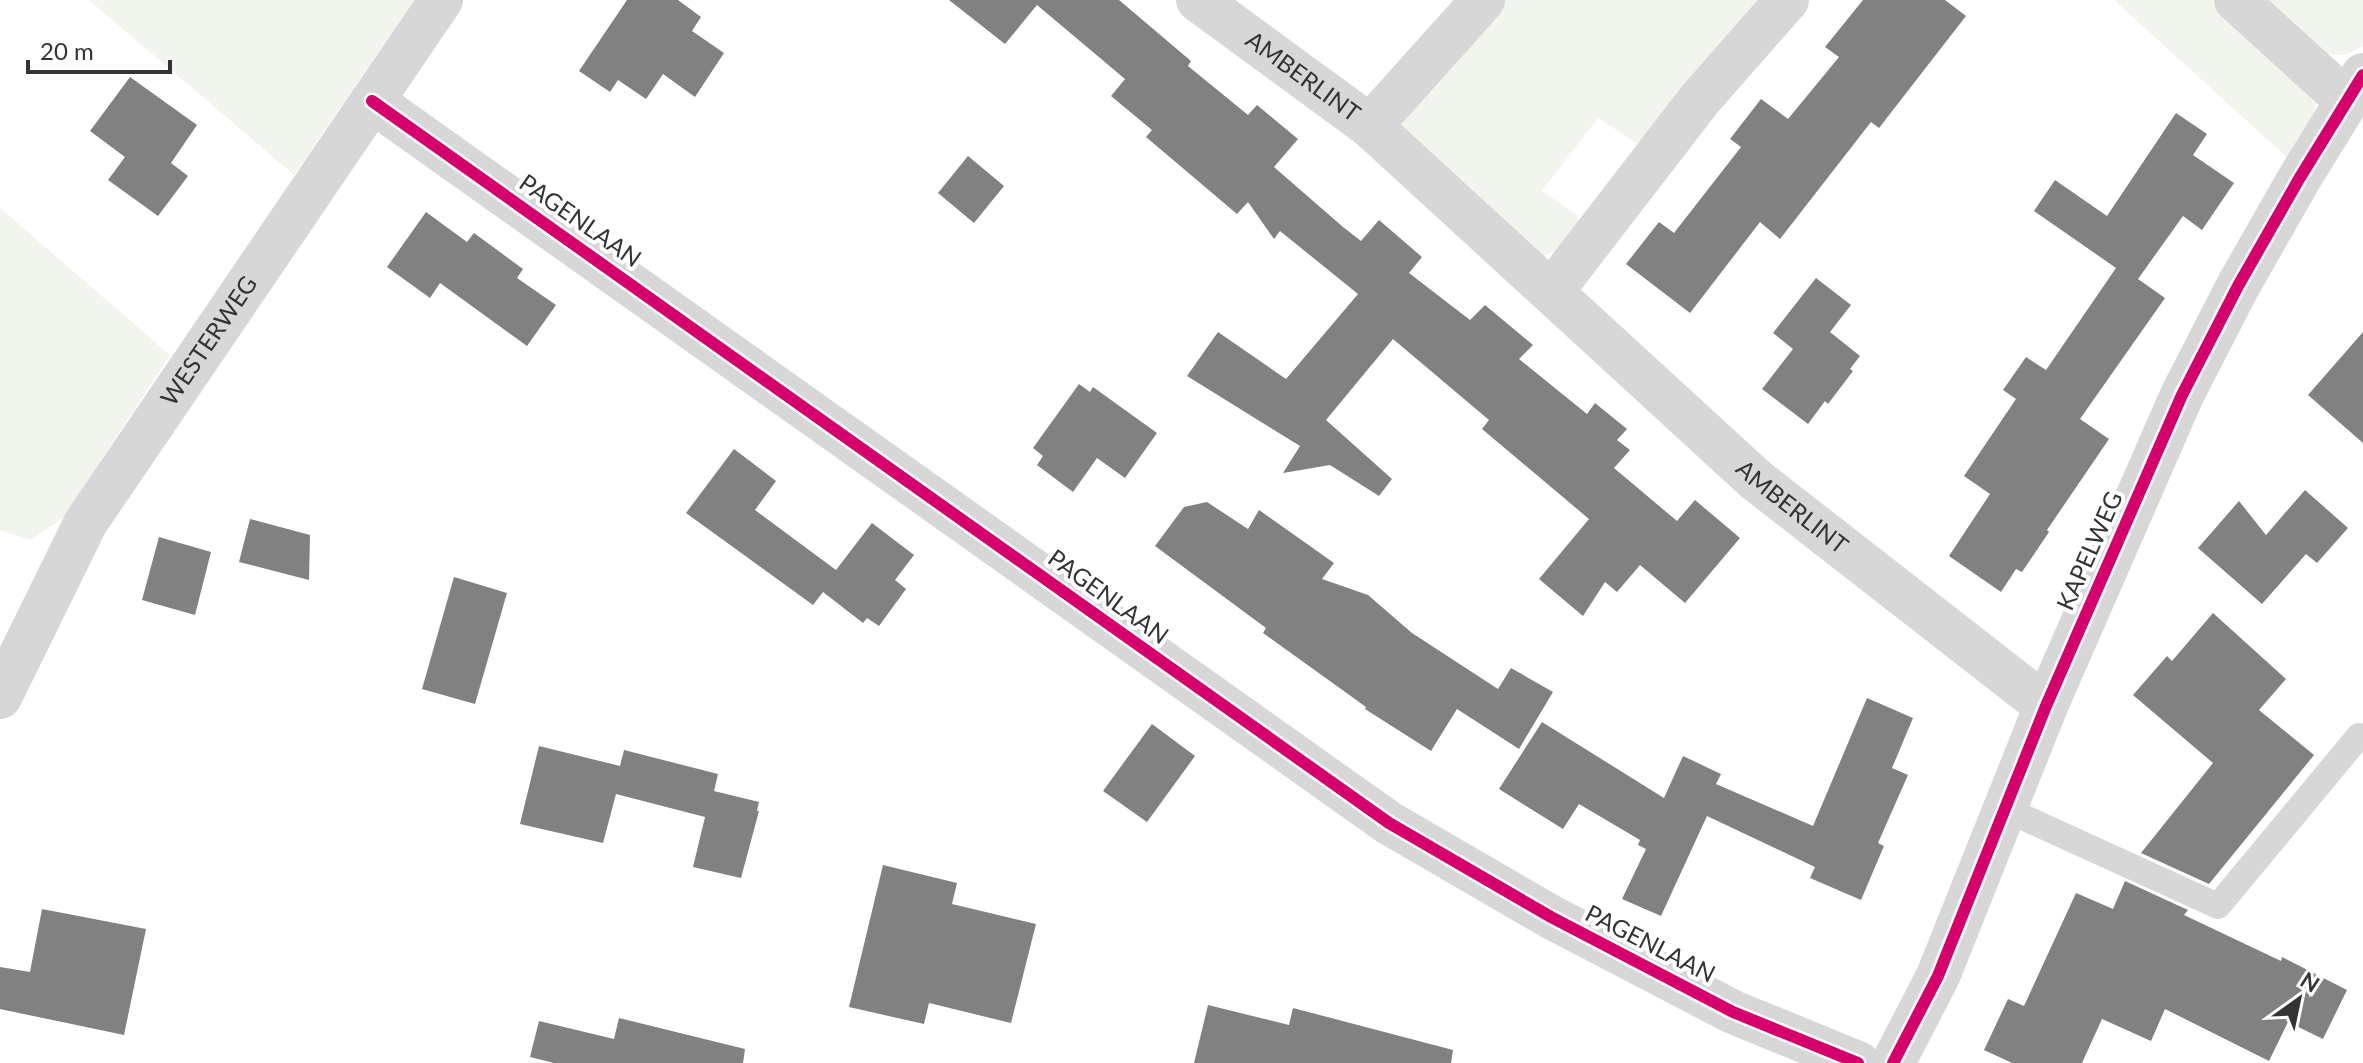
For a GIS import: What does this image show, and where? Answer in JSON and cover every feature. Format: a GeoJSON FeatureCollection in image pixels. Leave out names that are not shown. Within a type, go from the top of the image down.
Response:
{"type":"FeatureCollection","features":[{"type":"Feature","properties":{"kind":"street","name":"WESTERWEG"},"geometry":{"type":"LineString","coordinates":[[0,697],[86,522],[441,0]]}},
{"type":"Feature","properties":{"kind":"street","name":"AMBERLINT"},"geometry":{"type":"LineString","coordinates":[[1198,0],[1370,126],[1756,480],[2046,706]]}},
{"type":"Feature","properties":{"kind":"street","name":"AMBERLINT"},"geometry":{"type":"LineString","coordinates":[[1370,126],[1483,0]]}},
{"type":"Feature","properties":{"kind":"street"},"geometry":{"type":"LineString","coordinates":[[1552,291],[1700,99],[1787,0]]}},
{"type":"Feature","properties":{"kind":"street"},"geometry":{"type":"LineString","coordinates":[[2236,0],[2355,87]]}},
{"type":"Feature","properties":{"kind":"street","name":"KAPELWEG"},"geometry":{"type":"LineString","coordinates":[[1893,1063],[1938,976],[2046,706],[2182,395],[2238,286],[2355,87]]}},
{"type":"Feature","properties":{"kind":"street","name":"PAGENLAAN"},"geometry":{"type":"LineString","coordinates":[[372,101],[1389,823],[1551,917],[1733,1012],[1858,1063]]}},
{"type":"Feature","properties":{"kind":"lane"},"geometry":{"type":"LineString","coordinates":[[2005,809],[2218,906],[2359,736]]}},
{"type":"Feature","properties":{"kind":"shaded area"},"geometry":{"type":"Polygon","coordinates":[[[89,0],[414,0],[294,175],[89,0]]]}},
{"type":"Feature","properties":{"kind":"shaded area"},"geometry":{"type":"Polygon","coordinates":[[[1500,0],[1764,0],[1638,144],[1598,118],[1542,191],[1577,215],[1580,231],[1566,247],[1543,256],[1402,129],[1403,114],[1500,0]]]}},
{"type":"Feature","properties":{"kind":"shaded area"},"geometry":{"type":"Polygon","coordinates":[[[2114,0],[2220,0],[2307,79],[2316,103],[2313,123],[2291,161],[2114,0]]]}},
{"type":"Feature","properties":{"kind":"shaded area"},"geometry":{"type":"Polygon","coordinates":[[[2261,0],[2363,0],[2363,46],[2346,55],[2326,54],[2261,0]]]}},
{"type":"Feature","properties":{"kind":"shaded area"},"geometry":{"type":"Polygon","coordinates":[[[0,208],[170,355],[63,518],[30,540],[0,530],[0,208]]]}},
{"type":"Feature","properties":{"kind":"building"},"geometry":{"type":"Polygon","coordinates":[[[627,0],[678,0],[701,17],[692,31],[724,53],[695,97],[663,74],[646,99],[618,80],[610,92],[579,71],[627,0]]]}},
{"type":"Feature","properties":{"kind":"building"},"geometry":{"type":"Polygon","coordinates":[[[949,0],[1119,0],[1191,61],[1188,66],[1248,115],[1257,105],[1298,139],[1274,167],[1343,227],[1361,241],[1379,220],[1422,257],[1409,273],[1470,320],[1485,305],[1533,345],[1519,359],[1587,414],[1595,403],[1627,429],[1617,440],[1630,450],[1614,468],[1677,521],[1695,500],[1740,538],[1685,603],[1640,565],[1617,592],[1605,582],[1583,616],[1539,579],[1589,519],[1482,429],[1489,420],[1393,339],[1326,420],[1392,479],[1379,496],[1330,465],[1283,473],[1300,446],[1187,376],[1218,332],[1286,379],[1358,294],[1280,231],[1274,239],[1248,202],[1237,214],[1146,137],[1152,130],[1111,96],[1125,79],[1037,5],[1005,44],[949,0]]]}},
{"type":"Feature","properties":{"kind":"building"},"geometry":{"type":"Polygon","coordinates":[[[1863,0],[1945,0],[1966,16],[1879,128],[1871,122],[1780,239],[1760,222],[1690,313],[1626,264],[1659,222],[1674,233],[1741,147],[1730,139],[1761,99],[1788,119],[1839,57],[1825,47],[1863,0]]]}},
{"type":"Feature","properties":{"kind":"building"},"geometry":{"type":"Polygon","coordinates":[[[130,77],[197,125],[171,163],[188,176],[158,216],[108,180],[125,157],[90,131],[130,77]]]}},
{"type":"Feature","properties":{"kind":"building"},"geometry":{"type":"Polygon","coordinates":[[[2176,113],[2207,134],[2193,155],[2234,183],[2202,230],[2183,216],[2138,279],[2165,298],[2080,419],[2109,439],[2022,572],[2016,569],[2001,592],[1949,556],[1990,494],[1964,476],[2016,399],[2003,390],[2026,357],[2046,370],[2116,268],[2034,211],[2055,180],[2107,216],[2176,113]]]}},
{"type":"Feature","properties":{"kind":"building"},"geometry":{"type":"Polygon","coordinates":[[[968,156],[1004,186],[974,223],[938,193],[968,156]]]}},
{"type":"Feature","properties":{"kind":"building"},"geometry":{"type":"Polygon","coordinates":[[[426,212],[467,242],[474,233],[523,269],[517,278],[556,305],[527,346],[440,283],[430,298],[387,267],[426,212]]]}},
{"type":"Feature","properties":{"kind":"building"},"geometry":{"type":"Polygon","coordinates":[[[1816,278],[1851,305],[1830,332],[1860,356],[1850,369],[1853,371],[1828,404],[1825,401],[1808,424],[1762,389],[1793,349],[1773,333],[1816,278]]]}},
{"type":"Feature","properties":{"kind":"building"},"geometry":{"type":"Polygon","coordinates":[[[2363,332],[2363,443],[2308,395],[2363,332]]]}},
{"type":"Feature","properties":{"kind":"building"},"geometry":{"type":"Polygon","coordinates":[[[1079,384],[1090,392],[1093,387],[1157,433],[1125,478],[1097,458],[1073,492],[1037,465],[1043,456],[1033,448],[1079,384]]]}},
{"type":"Feature","properties":{"kind":"building"},"geometry":{"type":"Polygon","coordinates":[[[734,449],[776,481],[755,510],[836,570],[872,523],[914,555],[895,580],[906,589],[879,626],[867,618],[863,623],[823,592],[813,605],[686,513],[734,449]]]}},
{"type":"Feature","properties":{"kind":"building"},"geometry":{"type":"Polygon","coordinates":[[[2305,490],[2348,528],[2317,563],[2306,554],[2262,604],[2198,548],[2239,501],[2266,535],[2305,490]]]}},
{"type":"Feature","properties":{"kind":"building"},"geometry":{"type":"Polygon","coordinates":[[[1207,502],[1248,529],[1259,510],[1334,563],[1322,579],[1368,595],[1412,633],[1498,689],[1511,668],[1553,692],[1519,749],[1457,709],[1431,751],[1365,709],[1263,633],[1266,628],[1155,546],[1184,507],[1207,502]]]}},
{"type":"Feature","properties":{"kind":"building"},"geometry":{"type":"Polygon","coordinates":[[[250,519],[310,535],[309,580],[239,562],[250,519]]]}},
{"type":"Feature","properties":{"kind":"building"},"geometry":{"type":"Polygon","coordinates":[[[159,537],[211,552],[195,615],[142,600],[159,537]]]}},
{"type":"Feature","properties":{"kind":"building"},"geometry":{"type":"Polygon","coordinates":[[[454,577],[507,593],[475,704],[422,689],[454,577]]]}},
{"type":"Feature","properties":{"kind":"building"},"geometry":{"type":"Polygon","coordinates":[[[2213,613],[2286,679],[2259,710],[2314,755],[2209,884],[2141,853],[2213,763],[2133,695],[2167,656],[2172,661],[2213,613]]]}},
{"type":"Feature","properties":{"kind":"building"},"geometry":{"type":"Polygon","coordinates":[[[1867,698],[1913,718],[1892,768],[1908,775],[1878,843],[1884,846],[1861,900],[1810,878],[1815,867],[1707,816],[1661,916],[1622,899],[1646,849],[1638,845],[1640,840],[1579,804],[1563,829],[1499,789],[1542,722],[1664,798],[1683,756],[1721,774],[1716,784],[1813,826],[1867,698]]]}},
{"type":"Feature","properties":{"kind":"building"},"geometry":{"type":"Polygon","coordinates":[[[1152,724],[1195,756],[1147,822],[1103,791],[1152,724]]]}},
{"type":"Feature","properties":{"kind":"building"},"geometry":{"type":"Polygon","coordinates":[[[539,746],[620,766],[624,750],[718,774],[714,791],[759,802],[741,878],[693,867],[705,817],[616,794],[603,843],[520,824],[539,746]]]}},
{"type":"Feature","properties":{"kind":"building"},"geometry":{"type":"Polygon","coordinates":[[[883,865],[957,883],[952,904],[1036,924],[1011,1023],[929,1003],[924,1024],[849,1007],[883,865]]]}},
{"type":"Feature","properties":{"kind":"building"},"geometry":{"type":"Polygon","coordinates":[[[2125,881],[2188,910],[2184,915],[2281,961],[2282,957],[2347,990],[2323,1039],[2288,1022],[2269,1061],[2165,1009],[2151,1041],[2102,1019],[2082,1063],[2012,1063],[1984,1050],[2008,999],[2024,1006],[2076,893],[2113,909],[2125,881]]]}},
{"type":"Feature","properties":{"kind":"building"},"geometry":{"type":"Polygon","coordinates":[[[42,909],[146,929],[124,1035],[0,1009],[0,967],[30,972],[42,909]]]}},
{"type":"Feature","properties":{"kind":"building"},"geometry":{"type":"Polygon","coordinates":[[[1208,1005],[1289,1025],[1293,1008],[1453,1050],[1451,1063],[1194,1063],[1208,1005]]]}},
{"type":"Feature","properties":{"kind":"building"},"geometry":{"type":"Polygon","coordinates":[[[619,1018],[745,1049],[743,1063],[554,1063],[530,1057],[539,1021],[614,1039],[619,1018]]]}},
{"type":"Feature","properties":{"kind":"cycle path"},"geometry":{"type":"LineString","coordinates":[[1893,1063],[1938,976],[2046,706],[2182,395],[2238,286],[2363,75]]}},
{"type":"Feature","properties":{"kind":"cycle path"},"geometry":{"type":"LineString","coordinates":[[372,101],[1389,823],[1551,917],[1733,1012],[1858,1063]]}}]}
